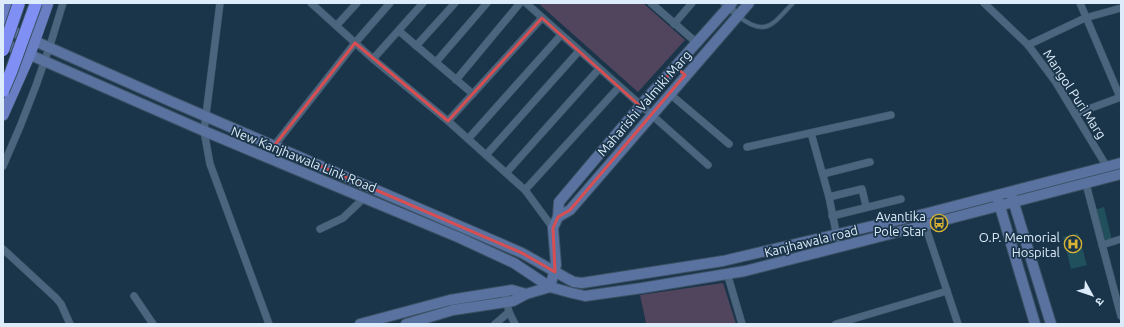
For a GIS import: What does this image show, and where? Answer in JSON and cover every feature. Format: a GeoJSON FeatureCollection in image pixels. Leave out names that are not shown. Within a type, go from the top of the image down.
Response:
{"type":"FeatureCollection","features":[{"type":"Feature","properties":{"kind":"highway"},"geometry":{"type":"LineString","coordinates":[[3,50],[19,3]]}},
{"type":"Feature","properties":{"kind":"highway"},"geometry":{"type":"LineString","coordinates":[[3,91],[36,3]]}},
{"type":"Feature","properties":{"kind":"main road"},"geometry":{"type":"LineString","coordinates":[[3,22],[9,3]]}},
{"type":"Feature","properties":{"kind":"main road"},"geometry":{"type":"LineString","coordinates":[[3,115],[30,54],[48,3]]}},
{"type":"Feature","properties":{"kind":"main road","name":"Maharishi Valmiki Marg"},"geometry":{"type":"LineString","coordinates":[[558,217],[570,210],[748,3]]}},
{"type":"Feature","properties":{"kind":"main road","name":"Maharishi Valmiki Marg"},"geometry":{"type":"LineString","coordinates":[[550,287],[556,266],[553,228],[558,217],[559,202],[640,106],[697,44],[728,4]]}},
{"type":"Feature","properties":{"kind":"main road","name":"New Kanjhawala Link Road"},"geometry":{"type":"LineString","coordinates":[[3,27],[522,253],[555,272]]}},
{"type":"Feature","properties":{"kind":"main road","name":"New Kanjhawala Link Road"},"geometry":{"type":"LineString","coordinates":[[3,43],[204,132],[365,198],[514,263],[550,287]]}},
{"type":"Feature","properties":{"kind":"main road"},"geometry":{"type":"LineString","coordinates":[[676,67],[685,75]]}},
{"type":"Feature","properties":{"kind":"main road","name":"Kanjhawala road"},"geometry":{"type":"LineString","coordinates":[[555,272],[574,282],[585,283],[723,261],[1011,192],[1121,163]]}},
{"type":"Feature","properties":{"kind":"main road","name":"Kanjhawala road"},"geometry":{"type":"LineString","coordinates":[[550,287],[572,293],[590,295],[642,288],[745,270],[925,226],[1121,174]]}},
{"type":"Feature","properties":{"kind":"main road"},"geometry":{"type":"LineString","coordinates":[[1011,192],[1051,324]]}},
{"type":"Feature","properties":{"kind":"main road"},"geometry":{"type":"LineString","coordinates":[[997,195],[1035,324]]}},
{"type":"Feature","properties":{"kind":"main road"},"geometry":{"type":"LineString","coordinates":[[406,324],[453,310],[506,297],[512,290],[526,294],[550,287]]}},
{"type":"Feature","properties":{"kind":"main road"},"geometry":{"type":"LineString","coordinates":[[360,324],[450,300],[506,297]]}},
{"type":"Feature","properties":{"kind":"street"},"geometry":{"type":"LineString","coordinates":[[3,166],[50,48],[63,3]]}},
{"type":"Feature","properties":{"kind":"street"},"geometry":{"type":"LineString","coordinates":[[220,3],[204,132],[210,164],[269,324]]}},
{"type":"Feature","properties":{"kind":"street"},"geometry":{"type":"LineString","coordinates":[[336,26],[357,3]]}},
{"type":"Feature","properties":{"kind":"street"},"geometry":{"type":"LineString","coordinates":[[274,146],[355,43],[390,3]]}},
{"type":"Feature","properties":{"kind":"street"},"geometry":{"type":"LineString","coordinates":[[372,59],[399,31],[422,3]]}},
{"type":"Feature","properties":{"kind":"street"},"geometry":{"type":"LineString","coordinates":[[416,46],[455,3]]}},
{"type":"Feature","properties":{"kind":"street"},"geometry":{"type":"LineString","coordinates":[[436,62],[487,3]]}},
{"type":"Feature","properties":{"kind":"street"},"geometry":{"type":"LineString","coordinates":[[456,80],[520,3]]}},
{"type":"Feature","properties":{"kind":"street"},"geometry":{"type":"LineString","coordinates":[[526,3],[708,165]]}},
{"type":"Feature","properties":{"kind":"street"},"geometry":{"type":"LineString","coordinates":[[674,24],[692,3]]}},
{"type":"Feature","properties":{"kind":"street","name":"Mangol Puri Marg"},"geometry":{"type":"LineString","coordinates":[[984,3],[1028,45],[1055,81],[1107,167]]}},
{"type":"Feature","properties":{"kind":"street"},"geometry":{"type":"LineString","coordinates":[[1075,114],[1121,97],[1080,3]]}},
{"type":"Feature","properties":{"kind":"street"},"geometry":{"type":"LineString","coordinates":[[655,4],[674,24],[697,44]]}},
{"type":"Feature","properties":{"kind":"street"},"geometry":{"type":"LineString","coordinates":[[728,4],[738,15]]}},
{"type":"Feature","properties":{"kind":"street"},"geometry":{"type":"LineString","coordinates":[[316,5],[336,26],[372,59],[448,121],[525,190],[553,228]]}},
{"type":"Feature","properties":{"kind":"street"},"geometry":{"type":"LineString","coordinates":[[1028,45],[1086,18],[1121,8]]}},
{"type":"Feature","properties":{"kind":"street"},"geometry":{"type":"LineString","coordinates":[[448,121],[542,18]]}},
{"type":"Feature","properties":{"kind":"street"},"geometry":{"type":"LineString","coordinates":[[399,31],[473,94]]}},
{"type":"Feature","properties":{"kind":"street"},"geometry":{"type":"LineString","coordinates":[[468,139],[561,35]]}},
{"type":"Feature","properties":{"kind":"street"},"geometry":{"type":"LineString","coordinates":[[486,155],[580,51]]}},
{"type":"Feature","properties":{"kind":"street"},"geometry":{"type":"LineString","coordinates":[[506,173],[599,69]]}},
{"type":"Feature","properties":{"kind":"street"},"geometry":{"type":"LineString","coordinates":[[525,190],[619,87]]}},
{"type":"Feature","properties":{"kind":"street"},"geometry":{"type":"LineString","coordinates":[[670,94],[729,144]]}},
{"type":"Feature","properties":{"kind":"street"},"geometry":{"type":"LineString","coordinates":[[747,147],[891,114]]}},
{"type":"Feature","properties":{"kind":"street"},"geometry":{"type":"LineString","coordinates":[[811,133],[823,174],[839,247]]}},
{"type":"Feature","properties":{"kind":"street"},"geometry":{"type":"LineString","coordinates":[[823,174],[870,162]]}},
{"type":"Feature","properties":{"kind":"street"},"geometry":{"type":"LineString","coordinates":[[1086,184],[1121,316]]}},
{"type":"Feature","properties":{"kind":"street"},"geometry":{"type":"LineString","coordinates":[[828,197],[862,189],[866,206]]}},
{"type":"Feature","properties":{"kind":"street"},"geometry":{"type":"LineString","coordinates":[[320,229],[344,218],[365,198]]}},
{"type":"Feature","properties":{"kind":"street"},"geometry":{"type":"LineString","coordinates":[[832,216],[901,198]]}},
{"type":"Feature","properties":{"kind":"street"},"geometry":{"type":"LineString","coordinates":[[925,226],[958,324]]}},
{"type":"Feature","properties":{"kind":"street"},"geometry":{"type":"LineString","coordinates":[[1102,245],[1121,239]]}},
{"type":"Feature","properties":{"kind":"street"},"geometry":{"type":"LineString","coordinates":[[3,249],[62,304],[70,324]]}},
{"type":"Feature","properties":{"kind":"street"},"geometry":{"type":"LineString","coordinates":[[727,273],[742,324]]}},
{"type":"Feature","properties":{"kind":"street"},"geometry":{"type":"LineString","coordinates":[[1113,285],[1121,282]]}},
{"type":"Feature","properties":{"kind":"street"},"geometry":{"type":"LineString","coordinates":[[836,324],[947,291]]}},
{"type":"Feature","properties":{"kind":"street"},"geometry":{"type":"LineString","coordinates":[[134,296],[153,324]]}},
{"type":"Feature","properties":{"kind":"street"},"geometry":{"type":"LineString","coordinates":[[506,297],[509,312],[515,324]]}},
{"type":"Feature","properties":{"kind":"street"},"geometry":{"type":"LineString","coordinates":[[495,324],[509,312]]}},
{"type":"Feature","properties":{"kind":"lane"},"geometry":{"type":"LineString","coordinates":[[738,15],[750,24],[758,27],[766,27],[774,24],[793,3]]}},
{"type":"Feature","properties":{"kind":"highlighted area"},"geometry":{"type":"Polygon","coordinates":[[[542,18],[640,106],[676,67],[685,75],[570,210],[558,217],[553,228],[555,272],[522,253],[274,146],[355,43],[448,121],[542,18]]]}},
{"type":"Feature","properties":{"kind":"shaded area"},"geometry":{"type":"Polygon","coordinates":[[[538,3],[643,3],[685,40],[638,92],[538,3]]]}},
{"type":"Feature","properties":{"kind":"shaded area"},"geometry":{"type":"Polygon","coordinates":[[[723,283],[736,324],[645,324],[640,295],[723,283]]]}},
{"type":"Feature","properties":{"kind":"building"},"geometry":{"type":"Polygon","coordinates":[[[1104,207],[1112,240],[1103,243],[1094,210],[1104,207]]]}},
{"type":"Feature","properties":{"kind":"building"},"geometry":{"type":"Polygon","coordinates":[[[1078,233],[1087,265],[1071,269],[1063,237],[1078,233]]]}},
{"type":"Feature","properties":{"kind":"place","name":"Avantika Pole Star"},"geometry":{"type":"Point","coordinates":[939,223]}},
{"type":"Feature","properties":{"kind":"place","name":"O.P. Memorial Hospital"},"geometry":{"type":"Point","coordinates":[1073,244]}}]}
